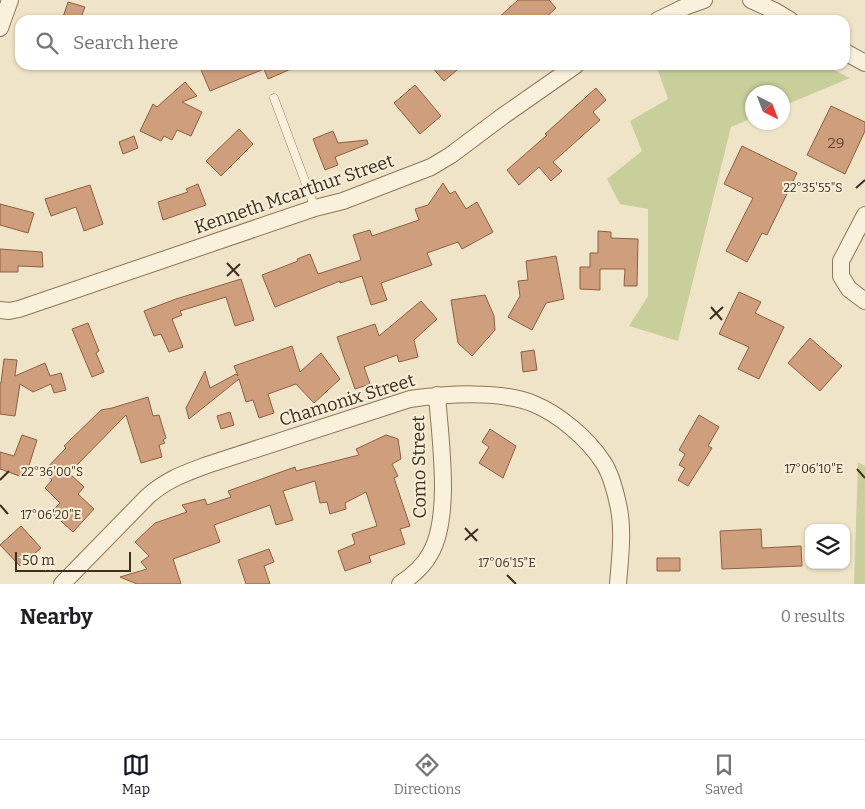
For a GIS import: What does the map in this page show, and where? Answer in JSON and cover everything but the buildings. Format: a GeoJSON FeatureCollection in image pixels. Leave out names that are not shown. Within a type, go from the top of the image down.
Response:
{"type":"FeatureCollection","features":[{"type":"Feature","properties":{"kind":"street"},"geometry":{"type":"LineString","coordinates":[[0,28],[10,0]]}},
{"type":"Feature","properties":{"kind":"street"},"geometry":{"type":"LineString","coordinates":[[668,15],[704,0]]}},
{"type":"Feature","properties":{"kind":"street"},"geometry":{"type":"LineString","coordinates":[[750,0],[782,15]]}},
{"type":"Feature","properties":{"kind":"street"},"geometry":{"type":"LineString","coordinates":[[850,55],[865,63]]}},
{"type":"Feature","properties":{"kind":"street","name":"Kenneth Mcarthur Street"},"geometry":{"type":"LineString","coordinates":[[0,310],[19,309],[315,208],[344,201],[431,167],[450,156],[569,70]]}},
{"type":"Feature","properties":{"kind":"street"},"geometry":{"type":"LineString","coordinates":[[865,215],[841,261],[841,269],[842,276],[849,289],[865,301]]}},
{"type":"Feature","properties":{"kind":"street","name":"Chamonix Street"},"geometry":{"type":"LineString","coordinates":[[66,583],[148,496],[162,484],[178,476],[410,400],[438,395],[470,395],[505,396],[533,403],[559,417],[581,436],[603,462],[613,485],[619,506],[621,530],[618,584]]}},
{"type":"Feature","properties":{"kind":"street","name":"Como Street"},"geometry":{"type":"LineString","coordinates":[[400,584],[417,572],[430,554],[440,529],[443,501],[443,470],[438,395]]}},
{"type":"Feature","properties":{"kind":"lane"},"geometry":{"type":"LineString","coordinates":[[274,98],[315,208]]}},
{"type":"Feature","properties":{"kind":"green space"},"geometry":{"type":"Polygon","coordinates":[[[658,70],[834,70],[850,78],[790,103],[790,85],[745,85],[745,121],[731,127],[678,341],[629,326],[648,296],[648,209],[620,204],[607,179],[642,151],[630,121],[668,99],[658,70]]]}},
{"type":"Feature","properties":{"kind":"green space"},"geometry":{"type":"Polygon","coordinates":[[[858,462],[865,466],[865,584],[854,584],[858,462]]]}}]}
